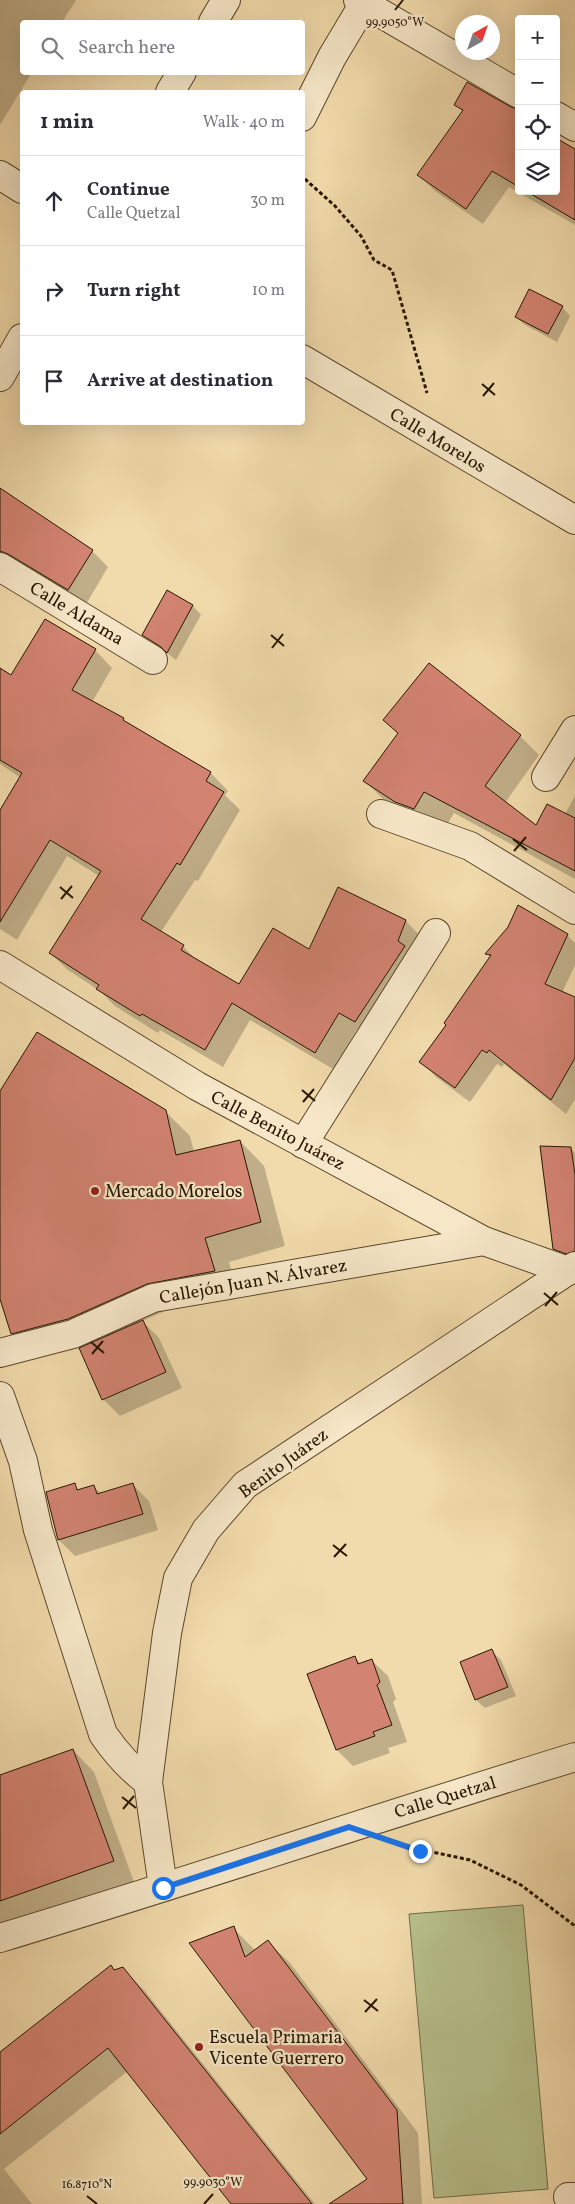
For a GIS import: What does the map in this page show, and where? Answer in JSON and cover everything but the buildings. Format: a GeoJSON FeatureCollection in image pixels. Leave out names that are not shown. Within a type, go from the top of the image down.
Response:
{"type":"FeatureCollection","features":[{"type":"Feature","properties":{"kind":"street"},"geometry":{"type":"LineString","coordinates":[[214,20],[226,0]]}},
{"type":"Feature","properties":{"kind":"street"},"geometry":{"type":"LineString","coordinates":[[305,111],[363,1],[515,92]]}},
{"type":"Feature","properties":{"kind":"street"},"geometry":{"type":"LineString","coordinates":[[171,90],[180,75]]}},
{"type":"Feature","properties":{"kind":"street"},"geometry":{"type":"LineString","coordinates":[[560,118],[575,127]]}},
{"type":"Feature","properties":{"kind":"street"},"geometry":{"type":"LineString","coordinates":[[0,175],[20,188]]}},
{"type":"Feature","properties":{"kind":"street"},"geometry":{"type":"LineString","coordinates":[[0,377],[20,342]]}},
{"type":"Feature","properties":{"kind":"street","name":"Calle Morelos"},"geometry":{"type":"LineString","coordinates":[[305,360],[575,520]]}},
{"type":"Feature","properties":{"kind":"street","name":"Calle Aldama"},"geometry":{"type":"LineString","coordinates":[[0,567],[153,660]]}},
{"type":"Feature","properties":{"kind":"street"},"geometry":{"type":"LineString","coordinates":[[546,777],[575,730]]}},
{"type":"Feature","properties":{"kind":"street"},"geometry":{"type":"LineString","coordinates":[[381,814],[470,846],[575,910]]}},
{"type":"Feature","properties":{"kind":"street"},"geometry":{"type":"LineString","coordinates":[[303,1144],[436,933]]}},
{"type":"Feature","properties":{"kind":"street","name":"Calle Benito Juárez"},"geometry":{"type":"LineString","coordinates":[[0,965],[197,1086],[484,1241],[571,1269]]}},
{"type":"Feature","properties":{"kind":"street","name":"Callejón Juan N. Álvarez"},"geometry":{"type":"LineString","coordinates":[[0,1353],[73,1334],[153,1298],[484,1241]]}},
{"type":"Feature","properties":{"kind":"street","name":"Benito Juárez"},"geometry":{"type":"LineString","coordinates":[[163,1888],[148,1782],[167,1633],[178,1578],[206,1530],[246,1485],[571,1269]]}},
{"type":"Feature","properties":{"kind":"street"},"geometry":{"type":"LineString","coordinates":[[0,1396],[23,1461],[38,1530],[103,1734],[117,1755],[148,1782]]}},
{"type":"Feature","properties":{"kind":"street","name":"Calle Quetzal"},"geometry":{"type":"LineString","coordinates":[[0,1938],[575,1757]]}},
{"type":"Feature","properties":{"kind":"path"},"geometry":{"type":"LineString","coordinates":[[305,178],[335,206],[361,236],[374,260],[392,270],[442,442]]}},
{"type":"Feature","properties":{"kind":"path"},"geometry":{"type":"LineString","coordinates":[[402,1845],[420,1851],[470,1860],[521,1885],[575,1926]]}},
{"type":"Feature","properties":{"kind":"green space"},"geometry":{"type":"Polygon","coordinates":[[[523,1905],[548,2189],[434,2198],[409,1914],[523,1905]]]}},
{"type":"Feature","properties":{"kind":"place","name":"Mercado Morelos"},"geometry":{"type":"Point","coordinates":[95,1191]}},
{"type":"Feature","properties":{"kind":"place","name":"Escuela Primaria Vicente Guerrero"},"geometry":{"type":"Point","coordinates":[199,2047]}},
{"type":"Feature","properties":{"kind":"route"},"geometry":{"type":"LineString","coordinates":[[163,1888],[349,1827],[420,1851]]}}]}
